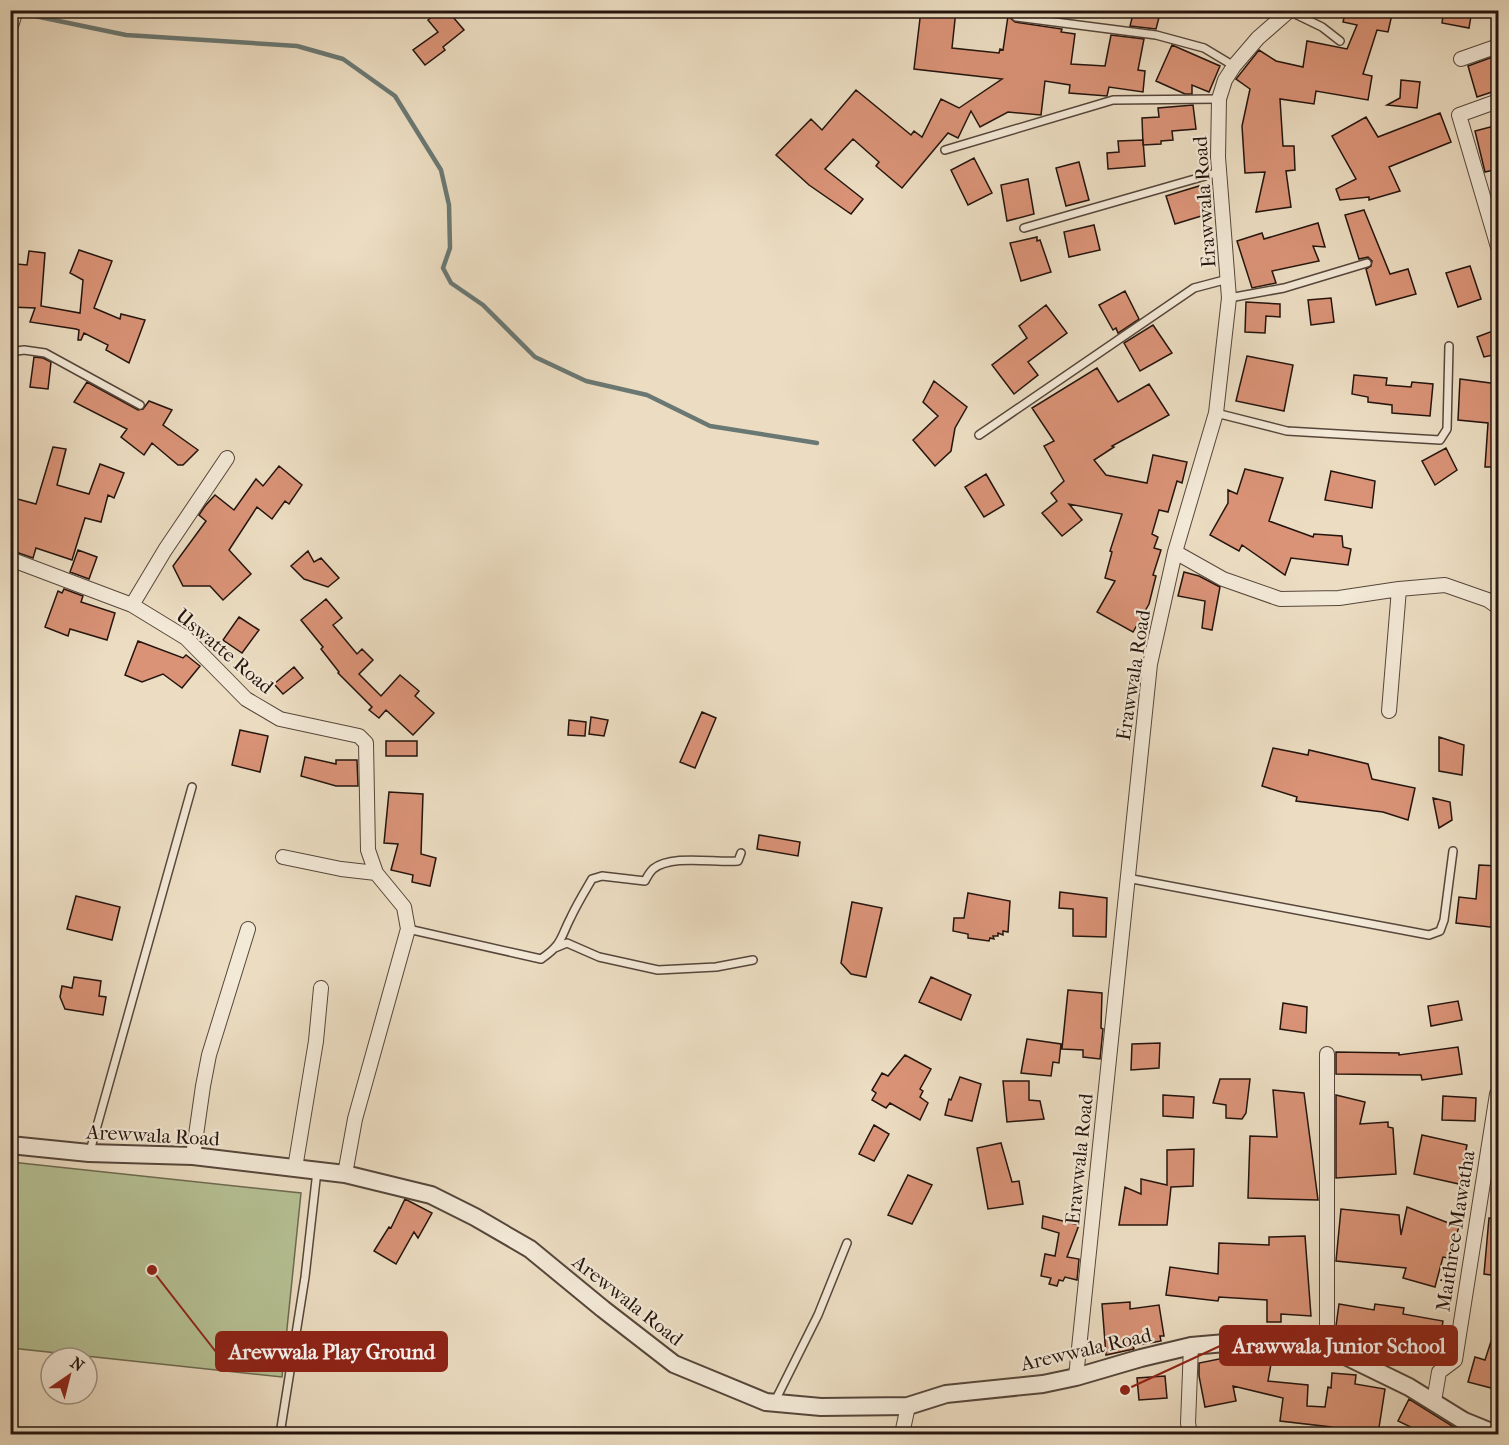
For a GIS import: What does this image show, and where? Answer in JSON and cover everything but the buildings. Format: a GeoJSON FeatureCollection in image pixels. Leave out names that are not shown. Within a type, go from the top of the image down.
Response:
{"type":"FeatureCollection","features":[{"type":"Feature","properties":{"kind":"street"},"geometry":{"type":"LineString","coordinates":[[10,29],[16,10]]}},
{"type":"Feature","properties":{"kind":"street","name":"Erawwala Road"},"geometry":{"type":"LineString","coordinates":[[1076,1377],[1150,664],[1175,552],[1216,413],[1229,298],[1219,172],[1219,99],[1225,80],[1234,66],[1258,38],[1289,11]]}},
{"type":"Feature","properties":{"kind":"street"},"geometry":{"type":"LineString","coordinates":[[1461,59],[1498,46]]}},
{"type":"Feature","properties":{"kind":"street"},"geometry":{"type":"LineString","coordinates":[[1498,101],[1460,115],[1498,247]]}},
{"type":"Feature","properties":{"kind":"street"},"geometry":{"type":"LineString","coordinates":[[132,605],[165,550],[227,458]]}},
{"type":"Feature","properties":{"kind":"street"},"geometry":{"type":"LineString","coordinates":[[1175,552],[1223,579],[1280,599],[1339,598],[1445,585],[1488,600],[1498,607]]}},
{"type":"Feature","properties":{"kind":"street","name":"Uswatte Road"},"geometry":{"type":"LineString","coordinates":[[10,559],[132,605],[186,639],[246,699],[280,719],[359,736],[366,743],[369,850],[376,873],[404,907],[408,929]]}},
{"type":"Feature","properties":{"kind":"street"},"geometry":{"type":"LineString","coordinates":[[1389,711],[1399,589]]}},
{"type":"Feature","properties":{"kind":"street"},"geometry":{"type":"LineString","coordinates":[[283,856],[341,869],[376,873]]}},
{"type":"Feature","properties":{"kind":"street"},"geometry":{"type":"LineString","coordinates":[[193,1156],[202,1086],[209,1055],[248,929]]}},
{"type":"Feature","properties":{"kind":"street"},"geometry":{"type":"LineString","coordinates":[[345,1174],[355,1119],[408,929]]}},
{"type":"Feature","properties":{"kind":"street"},"geometry":{"type":"LineString","coordinates":[[295,1168],[316,1041],[321,988]]}},
{"type":"Feature","properties":{"kind":"street"},"geometry":{"type":"LineString","coordinates":[[1327,1054],[1327,1347]]}},
{"type":"Feature","properties":{"kind":"street","name":"Maithree Mawatha"},"geometry":{"type":"LineString","coordinates":[[1434,1401],[1438,1371],[1455,1360],[1497,1094]]}},
{"type":"Feature","properties":{"kind":"street","name":"Arewwala Road"},"geometry":{"type":"LineString","coordinates":[[10,1145],[89,1153],[193,1156],[295,1168],[345,1174],[431,1195],[530,1249],[674,1364],[766,1402],[821,1407],[908,1406],[946,1394],[1042,1384],[1076,1377],[1191,1346],[1237,1342],[1327,1347],[1434,1401],[1463,1428],[1496,1434]]}},
{"type":"Feature","properties":{"kind":"street"},"geometry":{"type":"LineString","coordinates":[[1190,1434],[1188,1423],[1191,1346]]}},
{"type":"Feature","properties":{"kind":"street"},"geometry":{"type":"LineString","coordinates":[[902,1434],[908,1406]]}},
{"type":"Feature","properties":{"kind":"lane"},"geometry":{"type":"LineString","coordinates":[[1011,10],[1016,17],[1156,35],[1204,48],[1234,66]]}},
{"type":"Feature","properties":{"kind":"lane"},"geometry":{"type":"LineString","coordinates":[[1289,11],[1322,27],[1340,40]]}},
{"type":"Feature","properties":{"kind":"lane"},"geometry":{"type":"LineString","coordinates":[[945,150],[1113,100],[1219,99]]}},
{"type":"Feature","properties":{"kind":"lane"},"geometry":{"type":"LineString","coordinates":[[1024,228],[1219,172]]}},
{"type":"Feature","properties":{"kind":"lane"},"geometry":{"type":"LineString","coordinates":[[1229,298],[1284,288],[1367,263]]}},
{"type":"Feature","properties":{"kind":"lane"},"geometry":{"type":"LineString","coordinates":[[979,435],[1194,288],[1228,279]]}},
{"type":"Feature","properties":{"kind":"lane"},"geometry":{"type":"LineString","coordinates":[[1216,413],[1287,431],[1440,440],[1447,429],[1449,346]]}},
{"type":"Feature","properties":{"kind":"lane"},"geometry":{"type":"LineString","coordinates":[[10,352],[24,350],[45,353],[140,405]]}},
{"type":"Feature","properties":{"kind":"lane"},"geometry":{"type":"LineString","coordinates":[[89,1153],[192,787]]}},
{"type":"Feature","properties":{"kind":"lane"},"geometry":{"type":"LineString","coordinates":[[1128,878],[1429,935],[1440,931],[1444,920],[1453,851]]}},
{"type":"Feature","properties":{"kind":"lane"},"geometry":{"type":"LineString","coordinates":[[408,929],[541,959],[555,948],[564,935],[569,920],[592,879],[602,876],[645,881],[654,869],[663,865],[682,860],[721,863],[738,861],[741,853]]}},
{"type":"Feature","properties":{"kind":"lane"},"geometry":{"type":"LineString","coordinates":[[555,948],[567,944],[599,957],[658,970],[716,967],[753,960]]}},
{"type":"Feature","properties":{"kind":"lane"},"geometry":{"type":"LineString","coordinates":[[280,1434],[305,1277],[316,1171]]}},
{"type":"Feature","properties":{"kind":"lane"},"geometry":{"type":"LineString","coordinates":[[774,1403],[818,1315],[847,1243]]}},
{"type":"Feature","properties":{"kind":"green space"},"geometry":{"type":"Polygon","coordinates":[[[11,1162],[301,1193],[282,1377],[99,1357],[99,1346],[39,1346],[39,1351],[11,1348],[11,1162]]]}},
{"type":"Feature","properties":{"kind":"waterway"},"geometry":{"type":"LineString","coordinates":[[30,15],[126,35],[297,46],[343,59],[395,96],[441,170],[449,205],[450,248],[443,268],[451,283],[483,305],[535,357],[586,381],[647,395],[710,426],[817,443]]}},
{"type":"Feature","properties":{"kind":"place","name":"Arewwala Play Ground"},"geometry":{"type":"Point","coordinates":[152,1270]}},
{"type":"Feature","properties":{"kind":"place","name":"Arawwala Junior School"},"geometry":{"type":"Point","coordinates":[1125,1390]}}]}
